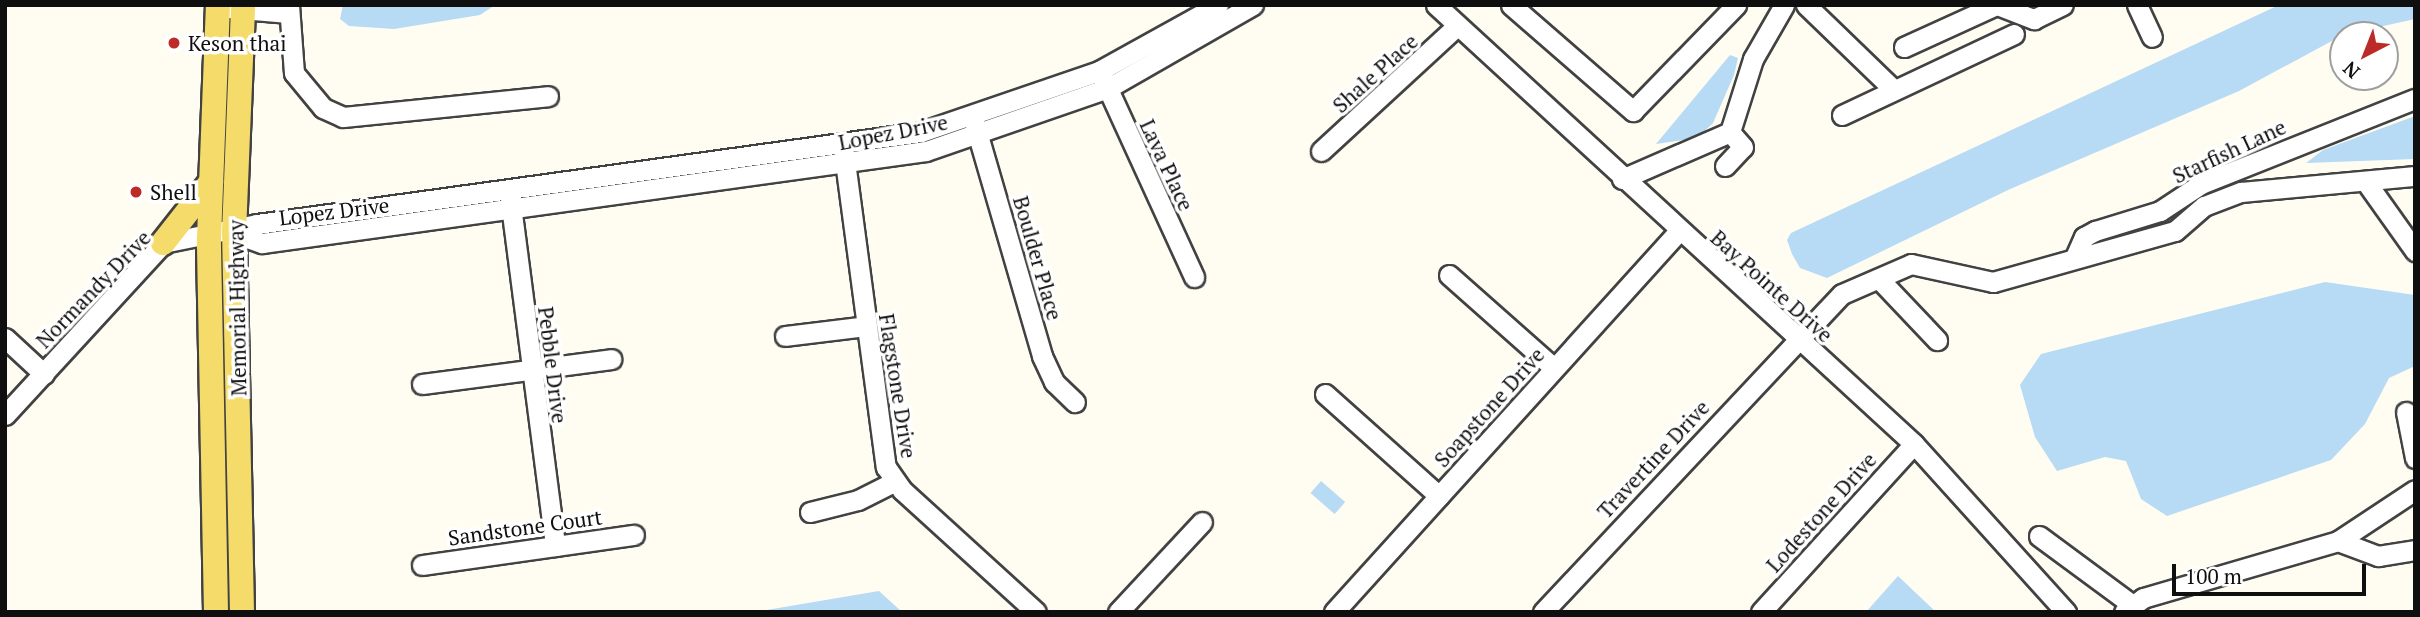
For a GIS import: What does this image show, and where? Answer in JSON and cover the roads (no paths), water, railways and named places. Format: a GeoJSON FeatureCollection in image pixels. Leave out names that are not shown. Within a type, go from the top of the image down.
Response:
{"type":"FeatureCollection","features":[{"type":"Feature","properties":{"kind":"main road","name":"Memorial Highway"},"geometry":{"type":"LineString","coordinates":[[216,612],[209,238],[217,6]]}},
{"type":"Feature","properties":{"kind":"main road","name":"Memorial Highway"},"geometry":{"type":"LineString","coordinates":[[242,612],[234,233],[243,7]]}},
{"type":"Feature","properties":{"kind":"main road"},"geometry":{"type":"LineString","coordinates":[[163,243],[211,182]]}},
{"type":"Feature","properties":{"kind":"street","name":"Lopez Drive"},"geometry":{"type":"LineString","coordinates":[[234,233],[257,224],[509,190],[844,156],[1103,80],[1217,5]]}},
{"type":"Feature","properties":{"kind":"street","name":"Lopez Drive"},"geometry":{"type":"LineString","coordinates":[[234,233],[262,243],[511,210],[979,137],[1103,80],[1253,5]]}},
{"type":"Feature","properties":{"kind":"street","name":"Bay Pointe Drive"},"geometry":{"type":"LineString","coordinates":[[1436,5],[1678,232],[1914,444],[2066,612]]}},
{"type":"Feature","properties":{"kind":"street"},"geometry":{"type":"LineString","coordinates":[[1511,5],[1633,111],[1736,5]]}},
{"type":"Feature","properties":{"kind":"street"},"geometry":{"type":"LineString","coordinates":[[1622,179],[1730,132],[1753,59],[1784,5]]}},
{"type":"Feature","properties":{"kind":"street"},"geometry":{"type":"LineString","coordinates":[[1806,5],[1891,87]]}},
{"type":"Feature","properties":{"kind":"street"},"geometry":{"type":"LineString","coordinates":[[1903,47],[1997,5],[2034,19],[2063,5]]}},
{"type":"Feature","properties":{"kind":"street"},"geometry":{"type":"LineString","coordinates":[[2137,5],[2152,37]]}},
{"type":"Feature","properties":{"kind":"street"},"geometry":{"type":"LineString","coordinates":[[217,6],[289,9],[294,73],[323,108],[343,117],[548,96]]}},
{"type":"Feature","properties":{"kind":"street","name":"Shale Place"},"geometry":{"type":"LineString","coordinates":[[1321,151],[1457,26]]}},
{"type":"Feature","properties":{"kind":"street"},"geometry":{"type":"LineString","coordinates":[[1842,115],[1891,87],[2014,34]]}},
{"type":"Feature","properties":{"kind":"street","name":"Lava Place"},"geometry":{"type":"LineString","coordinates":[[1103,80],[1194,277]]}},
{"type":"Feature","properties":{"kind":"street","name":"Starfish Lane"},"geometry":{"type":"LineString","coordinates":[[2075,257],[2084,237],[2095,231],[2160,211],[2202,184],[2415,99]]}},
{"type":"Feature","properties":{"kind":"street","name":"Boulder Place"},"geometry":{"type":"LineString","coordinates":[[973,118],[1042,356],[1054,382],[1075,402]]}},
{"type":"Feature","properties":{"kind":"street"},"geometry":{"type":"LineString","coordinates":[[1725,166],[1743,147],[1730,132]]}},
{"type":"Feature","properties":{"kind":"street","name":"Flagstone Drive"},"geometry":{"type":"LineString","coordinates":[[844,156],[884,459],[894,482],[1036,612]]}},
{"type":"Feature","properties":{"kind":"street","name":"Travertine Drive"},"geometry":{"type":"LineString","coordinates":[[1543,612],[1796,337],[1842,294],[1880,280],[1911,264],[1993,282],[2175,231],[2204,206],[2241,192],[2415,176]]}},
{"type":"Feature","properties":{"kind":"street"},"geometry":{"type":"LineString","coordinates":[[2366,182],[2415,251]]}},
{"type":"Feature","properties":{"kind":"street","name":"Pebble Drive"},"geometry":{"type":"LineString","coordinates":[[509,190],[530,371],[555,545]]}},
{"type":"Feature","properties":{"kind":"street","name":"Soapstone Drive"},"geometry":{"type":"LineString","coordinates":[[1334,612],[1678,232]]}},
{"type":"Feature","properties":{"kind":"street","name":"Normandy Drive"},"geometry":{"type":"LineString","coordinates":[[5,415],[163,243],[234,233]]}},
{"type":"Feature","properties":{"kind":"street"},"geometry":{"type":"LineString","coordinates":[[1449,275],[1554,368]]}},
{"type":"Feature","properties":{"kind":"street"},"geometry":{"type":"LineString","coordinates":[[1880,280],[1937,340]]}},
{"type":"Feature","properties":{"kind":"street"},"geometry":{"type":"LineString","coordinates":[[785,336],[866,326]]}},
{"type":"Feature","properties":{"kind":"street"},"geometry":{"type":"LineString","coordinates":[[5,338],[44,374]]}},
{"type":"Feature","properties":{"kind":"street"},"geometry":{"type":"LineString","coordinates":[[422,384],[611,359]]}},
{"type":"Feature","properties":{"kind":"street"},"geometry":{"type":"LineString","coordinates":[[1325,394],[1439,496]]}},
{"type":"Feature","properties":{"kind":"street"},"geometry":{"type":"LineString","coordinates":[[2406,412],[2415,458]]}},
{"type":"Feature","properties":{"kind":"street","name":"Lodestone Drive"},"geometry":{"type":"LineString","coordinates":[[1761,612],[1914,444]]}},
{"type":"Feature","properties":{"kind":"street"},"geometry":{"type":"LineString","coordinates":[[810,512],[858,500],[894,482]]}},
{"type":"Feature","properties":{"kind":"street"},"geometry":{"type":"LineString","coordinates":[[2039,536],[2127,607],[2338,541],[2415,490]]}},
{"type":"Feature","properties":{"kind":"street"},"geometry":{"type":"LineString","coordinates":[[1118,612],[1202,523]]}},
{"type":"Feature","properties":{"kind":"street","name":"Sandstone Court"},"geometry":{"type":"LineString","coordinates":[[422,565],[634,535]]}},
{"type":"Feature","properties":{"kind":"street"},"geometry":{"type":"LineString","coordinates":[[2338,541],[2378,556],[2415,550]]}},
{"type":"Feature","properties":{"kind":"water"},"geometry":{"type":"Polygon","coordinates":[[[343,5],[495,5],[480,15],[394,29],[349,26],[340,19],[343,5]]]}},
{"type":"Feature","properties":{"kind":"water"},"geometry":{"type":"Polygon","coordinates":[[[2279,5],[2415,5],[2415,19],[2399,23],[2329,21],[2329,43],[2239,91],[2008,190],[1827,278],[1800,268],[1787,240],[1791,233],[2279,5]]]}},
{"type":"Feature","properties":{"kind":"water"},"geometry":{"type":"Polygon","coordinates":[[[1730,55],[1738,58],[1734,75],[1713,123],[1697,138],[1656,144],[1730,55]]]}},
{"type":"Feature","properties":{"kind":"water"},"geometry":{"type":"Polygon","coordinates":[[[2415,116],[2415,159],[2306,163],[2323,150],[2415,116]]]}},
{"type":"Feature","properties":{"kind":"water"},"geometry":{"type":"Polygon","coordinates":[[[2325,282],[2415,295],[2415,366],[2389,378],[2365,424],[2331,460],[2167,516],[2141,499],[2126,461],[2105,457],[2057,471],[2035,437],[2020,385],[2041,354],[2325,282]]]}},
{"type":"Feature","properties":{"kind":"water"},"geometry":{"type":"Polygon","coordinates":[[[1321,481],[1345,502],[1335,514],[1311,493],[1321,481]]]}},
{"type":"Feature","properties":{"kind":"water"},"geometry":{"type":"Polygon","coordinates":[[[1898,576],[1936,612],[1866,612],[1898,576]]]}},
{"type":"Feature","properties":{"kind":"water"},"geometry":{"type":"Polygon","coordinates":[[[879,591],[902,612],[755,612],[879,591]]]}},
{"type":"Feature","properties":{"kind":"place","name":"Keson thai"},"geometry":{"type":"Point","coordinates":[174,43]}},
{"type":"Feature","properties":{"kind":"place","name":"Shell"},"geometry":{"type":"Point","coordinates":[136,192]}}]}
